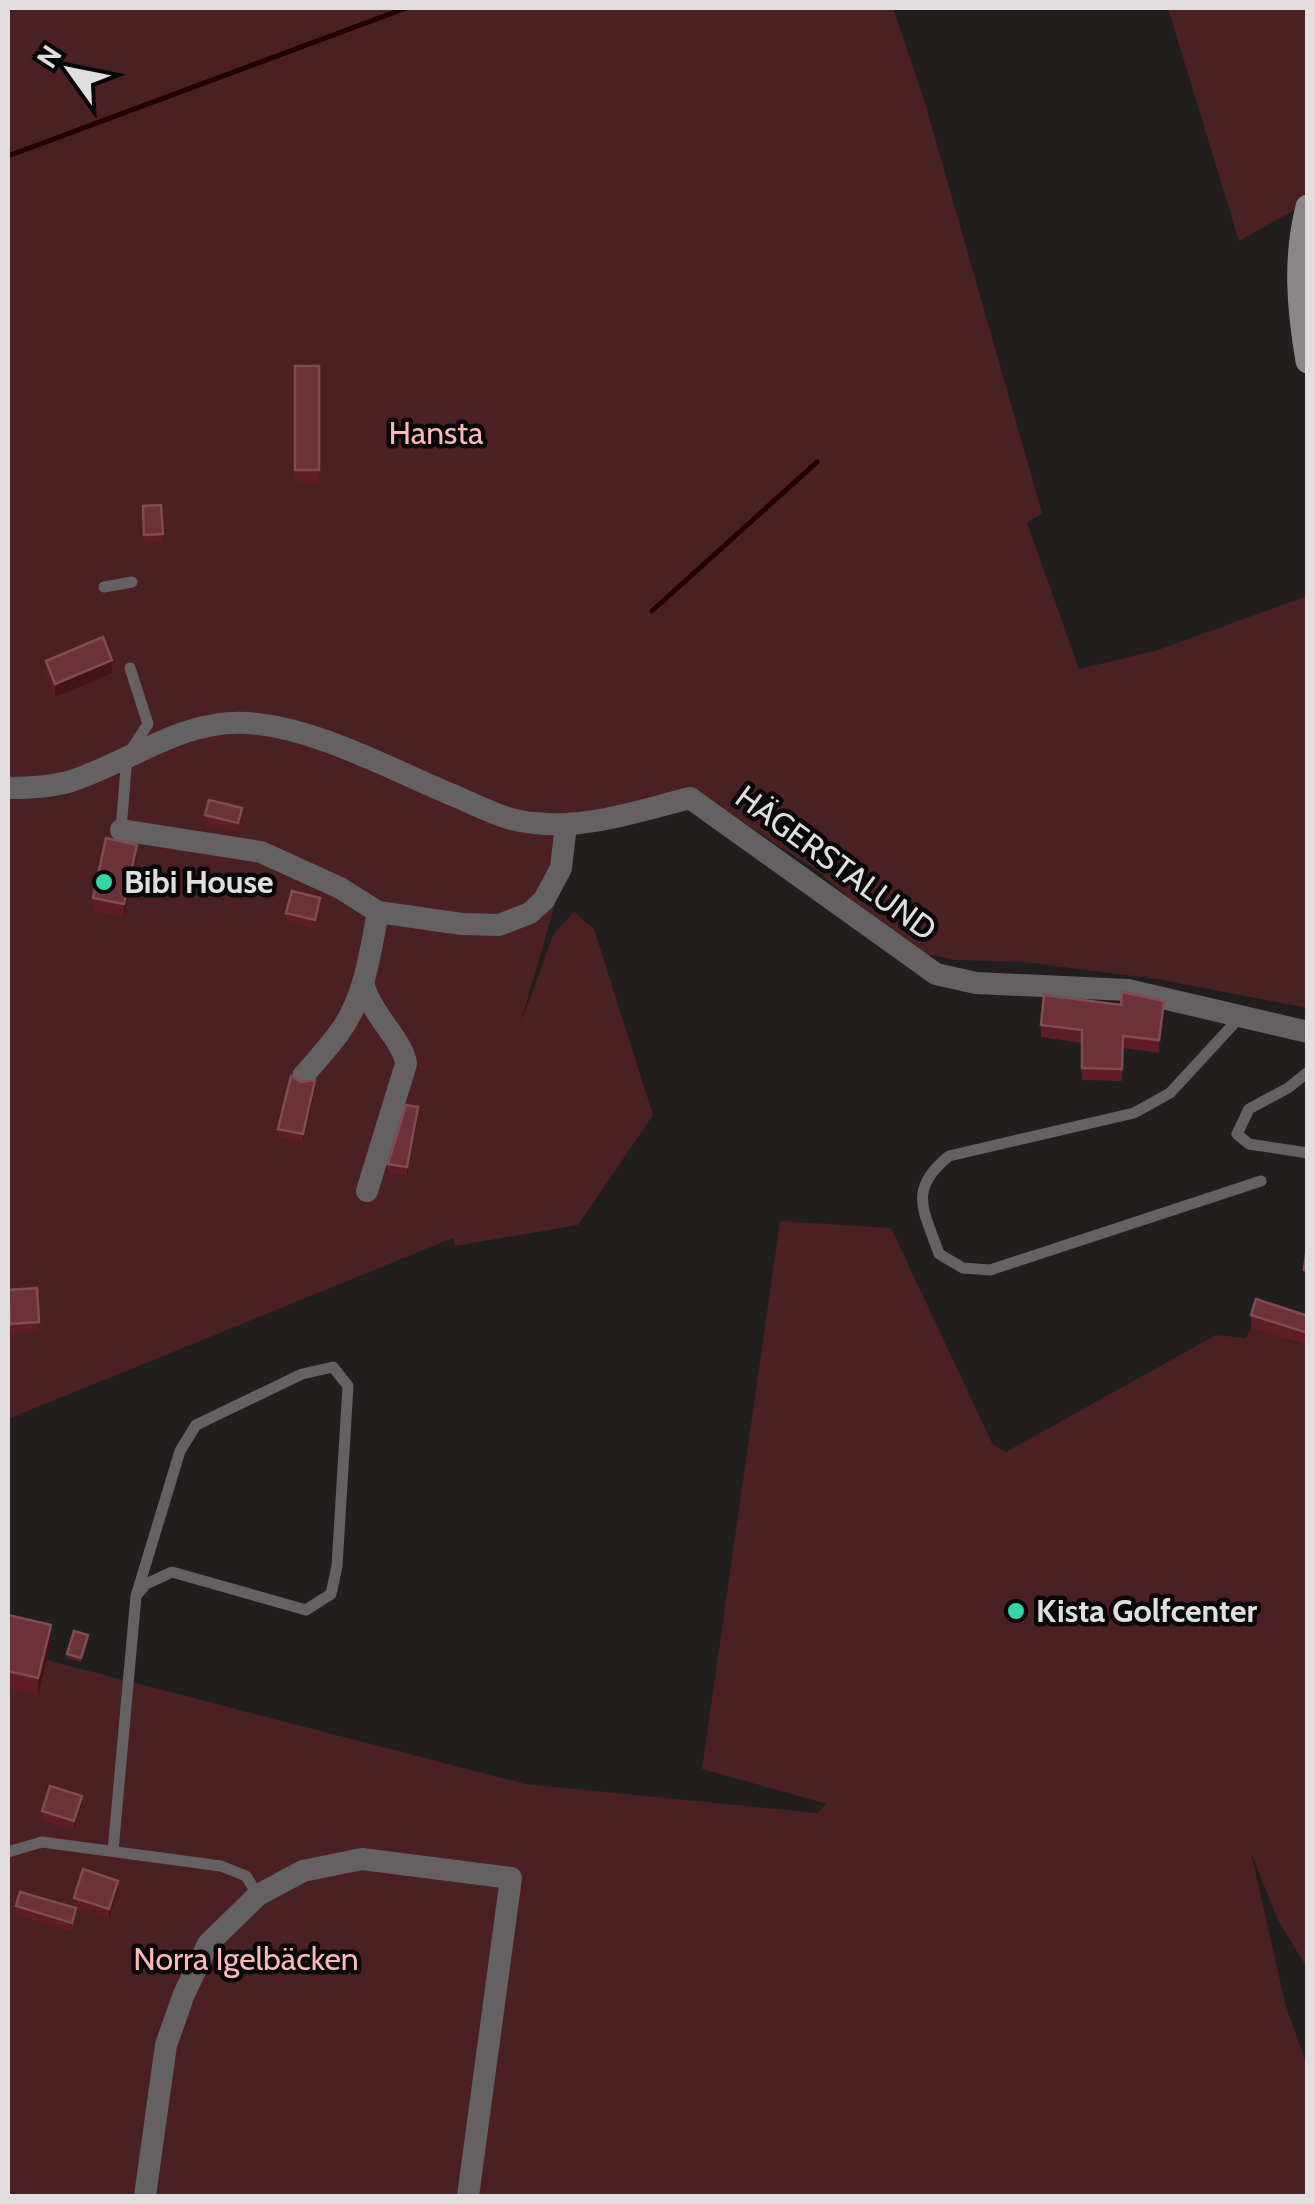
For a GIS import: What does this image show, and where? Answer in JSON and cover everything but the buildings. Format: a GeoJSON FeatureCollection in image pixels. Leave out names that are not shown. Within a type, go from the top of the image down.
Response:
{"type":"FeatureCollection","features":[{"type":"Feature","properties":{"kind":"main road"},"geometry":{"type":"LineString","coordinates":[[1308,206],[1298,279],[1308,361]]}},
{"type":"Feature","properties":{"kind":"street","name":"HÄGERSTALUND"},"geometry":{"type":"LineString","coordinates":[[8,788],[66,782],[185,731],[215,724],[266,724],[328,743],[495,814],[530,823],[592,822],[690,798],[936,974],[976,983],[1128,990],[1308,1032]]}},
{"type":"Feature","properties":{"kind":"street"},"geometry":{"type":"LineString","coordinates":[[120,835],[261,852],[340,888],[378,912],[498,925],[530,913],[544,900],[561,868],[566,825]]}},
{"type":"Feature","properties":{"kind":"street"},"geometry":{"type":"LineString","coordinates":[[303,1076],[340,1032],[363,983],[378,912]]}},
{"type":"Feature","properties":{"kind":"street"},"geometry":{"type":"LineString","coordinates":[[363,983],[368,1004],[405,1053],[406,1064],[367,1191]]}},
{"type":"Feature","properties":{"kind":"street"},"geometry":{"type":"LineString","coordinates":[[145,2196],[166,2045],[208,1944],[258,1894],[303,1871],[362,1860],[511,1878],[468,2196]]}},
{"type":"Feature","properties":{"kind":"lane"},"geometry":{"type":"LineString","coordinates":[[104,587],[132,582]]}},
{"type":"Feature","properties":{"kind":"lane"},"geometry":{"type":"LineString","coordinates":[[120,835],[127,756],[148,724],[130,668]]}},
{"type":"Feature","properties":{"kind":"lane"},"geometry":{"type":"LineString","coordinates":[[1241,1016],[1170,1093],[1134,1113],[949,1156],[930,1172],[920,1200],[939,1254],[964,1268],[990,1270],[1261,1181]]}},
{"type":"Feature","properties":{"kind":"lane"},"geometry":{"type":"LineString","coordinates":[[1308,1072],[1288,1088],[1248,1109],[1237,1134],[1249,1144],[1308,1153]]}},
{"type":"Feature","properties":{"kind":"lane"},"geometry":{"type":"LineString","coordinates":[[114,1851],[136,1596],[180,1451],[196,1425],[302,1374],[333,1367],[348,1386],[337,1566],[330,1594],[306,1610],[172,1572],[146,1584],[136,1596]]}},
{"type":"Feature","properties":{"kind":"lane"},"geometry":{"type":"LineString","coordinates":[[8,1852],[42,1842],[221,1866],[246,1876],[258,1894]]}},
{"type":"Feature","properties":{"kind":"green space","name":"Hansta"},"geometry":{"type":"Polygon","coordinates":[[[8,8],[893,8],[925,103],[1042,513],[1027,523],[1079,669],[1155,651],[1307,596],[1307,1008],[1157,979],[926,954],[876,921],[819,872],[702,795],[647,820],[575,836],[520,1025],[554,933],[574,912],[594,929],[653,1115],[578,1225],[455,1246],[453,1238],[8,1419],[8,8]]]}},
{"type":"Feature","properties":{"kind":"green space"},"geometry":{"type":"Polygon","coordinates":[[[1168,8],[1307,8],[1307,203],[1239,241],[1168,8]]]}},
{"type":"Feature","properties":{"kind":"green space","name":"Norra Igelbäcken"},"geometry":{"type":"Polygon","coordinates":[[[780,1221],[891,1228],[993,1445],[1006,1452],[1216,1335],[1246,1338],[1251,1328],[1307,1346],[1307,1968],[1278,1920],[1251,1853],[1286,2007],[1307,2065],[1307,2196],[8,2196],[8,1650],[525,1784],[817,1813],[827,1804],[702,1769],[780,1221]]]}},
{"type":"Feature","properties":{"kind":"waterway"},"geometry":{"type":"LineString","coordinates":[[8,156],[406,8]]}},
{"type":"Feature","properties":{"kind":"waterway"},"geometry":{"type":"LineString","coordinates":[[652,611],[817,462]]}},
{"type":"Feature","properties":{"kind":"place","name":"Bibi House"},"geometry":{"type":"Point","coordinates":[104,882]}},
{"type":"Feature","properties":{"kind":"place","name":"Kista Golfcenter"},"geometry":{"type":"Point","coordinates":[1016,1611]}}]}
